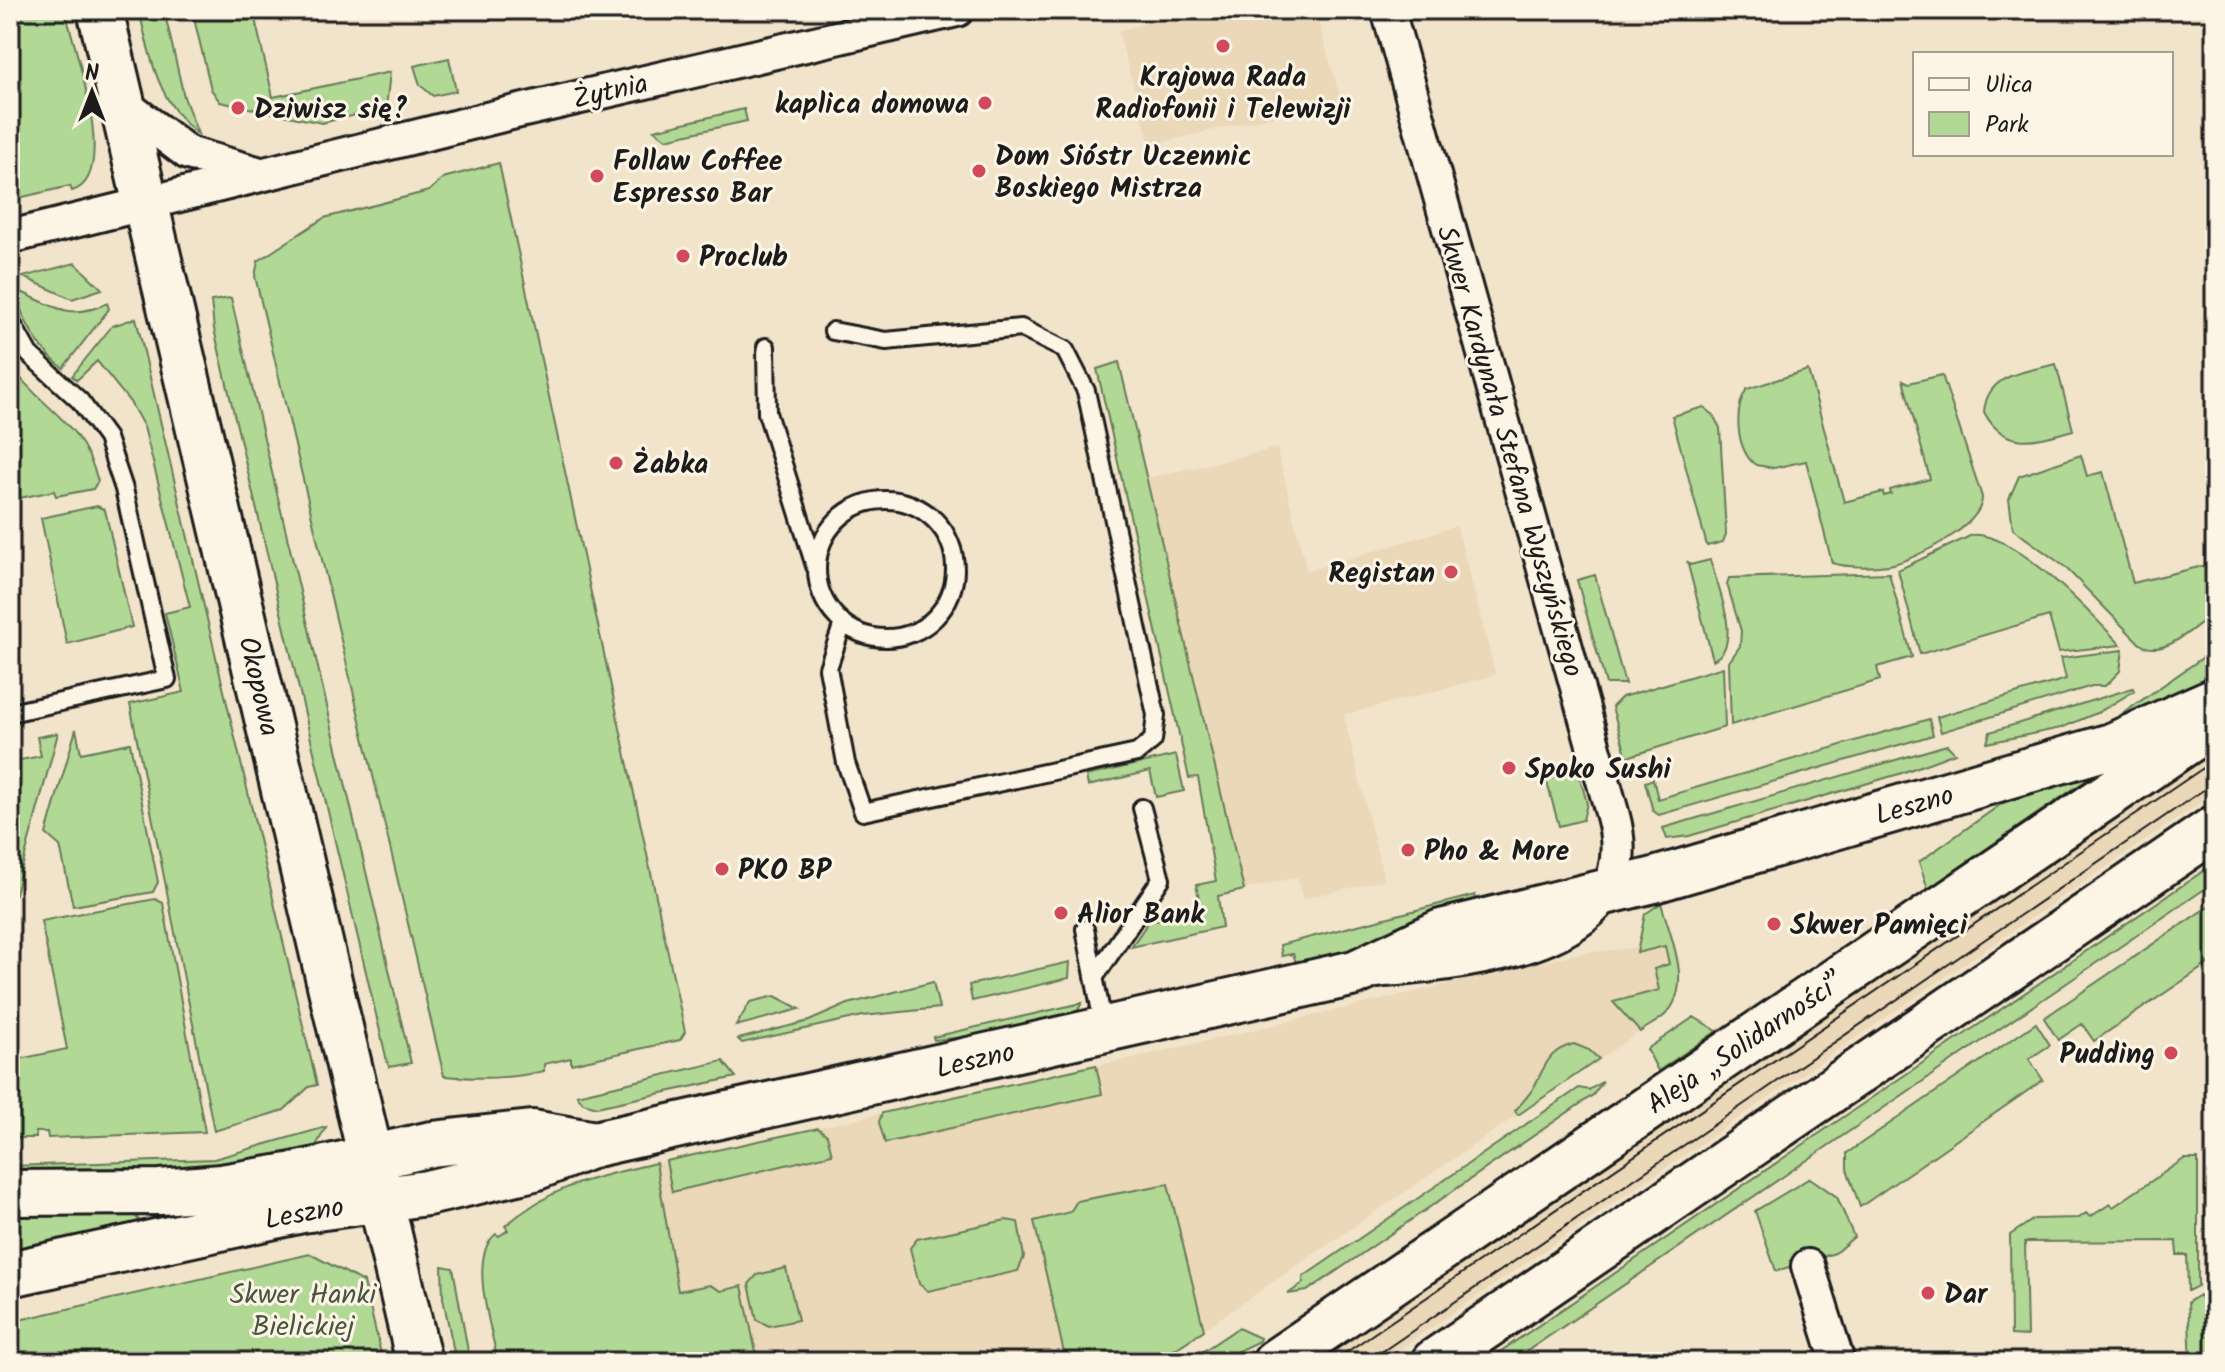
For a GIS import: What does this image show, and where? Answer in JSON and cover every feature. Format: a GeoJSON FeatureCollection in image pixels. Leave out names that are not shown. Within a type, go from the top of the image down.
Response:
{"type":"FeatureCollection","features":[{"type":"Feature","properties":{"kind":"main road","name":"Okopowa"},"geometry":{"type":"LineString","coordinates":[[100,10],[419,1362]]}},
{"type":"Feature","properties":{"kind":"main road","name":"Leszno"},"geometry":{"type":"LineString","coordinates":[[10,1274],[302,1210],[381,1200],[534,1168],[595,1144],[1355,973],[1441,932],[1608,892],[2111,746],[2215,700]]}},
{"type":"Feature","properties":{"kind":"main road","name":"Aleja „Solidarności”"},"geometry":{"type":"LineString","coordinates":[[1275,1362],[2215,722]]}},
{"type":"Feature","properties":{"kind":"main road"},"geometry":{"type":"LineString","coordinates":[[1434,1362],[2215,828]]}},
{"type":"Feature","properties":{"kind":"main road","name":"Leszno"},"geometry":{"type":"LineString","coordinates":[[10,1193],[160,1192],[221,1187],[432,1144],[532,1133],[595,1144]]}},
{"type":"Feature","properties":{"kind":"street","name":"Żytnia"},"geometry":{"type":"LineString","coordinates":[[10,237],[891,17],[957,10]]}},
{"type":"Feature","properties":{"kind":"street","name":"Skwer Kardynała Stefana Wyszyńskiego"},"geometry":{"type":"LineString","coordinates":[[1388,10],[1614,821],[1620,854],[1608,892]]}},
{"type":"Feature","properties":{"kind":"street","name":"Żytnia"},"geometry":{"type":"LineString","coordinates":[[122,103],[188,153],[216,164],[264,174]]}},
{"type":"Feature","properties":{"kind":"street"},"geometry":{"type":"LineString","coordinates":[[1808,1266],[1838,1362]]}},
{"type":"Feature","properties":{"kind":"lane"},"geometry":{"type":"LineString","coordinates":[[10,320],[29,354],[80,401],[107,438],[124,489],[167,679],[10,713]]}},
{"type":"Feature","properties":{"kind":"lane"},"geometry":{"type":"LineString","coordinates":[[833,331],[886,341],[1021,328],[1065,350],[1086,391],[1156,715],[1153,740],[1137,753],[863,812],[846,763],[828,668],[843,623]]}},
{"type":"Feature","properties":{"kind":"lane"},"geometry":{"type":"LineString","coordinates":[[766,347],[767,413],[825,600],[843,623],[870,636],[899,637],[935,619],[954,586],[954,557],[944,530],[923,511],[896,500],[857,506],[840,517],[827,533],[819,551],[817,571]]}},
{"type":"Feature","properties":{"kind":"lane"},"geometry":{"type":"LineString","coordinates":[[1096,975],[1161,879],[1142,808]]}},
{"type":"Feature","properties":{"kind":"lane"},"geometry":{"type":"LineString","coordinates":[[1085,929],[1104,1030]]}},
{"type":"Feature","properties":{"kind":"shaded area"},"geometry":{"type":"Polygon","coordinates":[[[1193,10],[1315,10],[1341,100],[1150,145],[1118,31],[1193,10]]]}},
{"type":"Feature","properties":{"kind":"shaded area"},"geometry":{"type":"Polygon","coordinates":[[[1277,448],[1307,571],[1457,526],[1496,675],[1344,715],[1384,880],[1303,899],[1297,877],[1244,890],[1148,478],[1277,448]]]}},
{"type":"Feature","properties":{"kind":"shaded area"},"geometry":{"type":"Polygon","coordinates":[[[2215,752],[2215,793],[1381,1362],[1317,1362],[2215,752]]]}},
{"type":"Feature","properties":{"kind":"shaded area"},"geometry":{"type":"Polygon","coordinates":[[[1672,944],[1679,988],[1667,1013],[1156,1362],[758,1362],[742,1287],[721,1291],[710,1285],[678,1291],[656,1163],[1141,1056],[1580,953],[1672,944]]]}},
{"type":"Feature","properties":{"kind":"green space"},"geometry":{"type":"Polygon","coordinates":[[[24,10],[65,10],[90,109],[93,162],[86,181],[72,191],[70,186],[10,200],[10,52],[24,10]]]}},
{"type":"Feature","properties":{"kind":"green space"},"geometry":{"type":"Polygon","coordinates":[[[139,10],[164,10],[184,97],[198,134],[184,122],[165,94],[152,62],[139,10]]]}},
{"type":"Feature","properties":{"kind":"green space"},"geometry":{"type":"Polygon","coordinates":[[[192,10],[253,10],[273,97],[390,72],[386,108],[322,123],[220,102],[211,89],[192,10]]]}},
{"type":"Feature","properties":{"kind":"green space"},"geometry":{"type":"Polygon","coordinates":[[[449,58],[456,91],[433,96],[420,85],[414,66],[449,58]]]}},
{"type":"Feature","properties":{"kind":"green space"},"geometry":{"type":"Polygon","coordinates":[[[744,109],[747,121],[666,139],[654,130],[744,109]]]}},
{"type":"Feature","properties":{"kind":"green space"},"geometry":{"type":"Polygon","coordinates":[[[499,163],[685,1032],[680,1040],[571,1064],[571,1058],[544,1064],[544,1071],[531,1074],[470,1078],[444,1076],[255,276],[258,261],[324,218],[429,191],[443,178],[499,163]]]}},
{"type":"Feature","properties":{"kind":"green space"},"geometry":{"type":"Polygon","coordinates":[[[75,263],[102,289],[72,299],[23,277],[75,263]]]}},
{"type":"Feature","properties":{"kind":"green space"},"geometry":{"type":"Polygon","coordinates":[[[21,292],[63,310],[83,311],[107,303],[109,309],[63,368],[39,344],[28,325],[15,293],[21,292]]]}},
{"type":"Feature","properties":{"kind":"green space"},"geometry":{"type":"Polygon","coordinates":[[[231,298],[411,1063],[389,1067],[387,1061],[214,329],[211,301],[231,298]]]}},
{"type":"Feature","properties":{"kind":"green space"},"geometry":{"type":"Polygon","coordinates":[[[136,318],[317,1085],[309,1087],[284,1110],[214,1131],[130,704],[184,692],[165,613],[190,607],[144,427],[130,402],[97,361],[77,380],[72,376],[112,326],[136,318]]]}},
{"type":"Feature","properties":{"kind":"green space"},"geometry":{"type":"Polygon","coordinates":[[[1119,362],[1244,890],[1218,896],[1222,927],[1131,947],[1149,921],[1202,912],[1196,885],[1216,881],[1198,777],[1189,778],[1097,369],[1119,362]]]}},
{"type":"Feature","properties":{"kind":"green space"},"geometry":{"type":"Polygon","coordinates":[[[2056,364],[2073,430],[2023,440],[2012,438],[1992,425],[1984,412],[1992,389],[2020,372],[2056,364]]]}},
{"type":"Feature","properties":{"kind":"green space"},"geometry":{"type":"Polygon","coordinates":[[[10,365],[81,443],[98,481],[93,489],[56,496],[54,491],[10,500],[10,365]]]}},
{"type":"Feature","properties":{"kind":"green space"},"geometry":{"type":"Polygon","coordinates":[[[1808,370],[1844,502],[1883,492],[1884,496],[1891,494],[1890,490],[1930,479],[1903,380],[1909,383],[1942,375],[1982,497],[1971,519],[1945,540],[1900,562],[1868,567],[1832,563],[1806,461],[1774,468],[1756,465],[1744,450],[1739,429],[1740,407],[1747,389],[1808,370]]]}},
{"type":"Feature","properties":{"kind":"green space"},"geometry":{"type":"Polygon","coordinates":[[[1704,407],[1720,428],[1726,534],[1723,542],[1707,546],[1672,416],[1704,407]]]}},
{"type":"Feature","properties":{"kind":"green space"},"geometry":{"type":"Polygon","coordinates":[[[2081,455],[2087,476],[2103,472],[2133,583],[2215,563],[2215,612],[2169,644],[2149,648],[2140,644],[2065,567],[2013,529],[2009,499],[2019,476],[2081,455]]]}},
{"type":"Feature","properties":{"kind":"green space"},"geometry":{"type":"Polygon","coordinates":[[[97,506],[105,510],[132,627],[67,644],[41,518],[97,506]]]}},
{"type":"Feature","properties":{"kind":"green space"},"geometry":{"type":"Polygon","coordinates":[[[1972,535],[1990,537],[2030,560],[2052,577],[2121,645],[2059,652],[2049,616],[1920,654],[1898,570],[1972,535]]]}},
{"type":"Feature","properties":{"kind":"green space"},"geometry":{"type":"Polygon","coordinates":[[[1710,560],[1728,629],[1722,653],[1713,660],[1687,561],[1690,565],[1710,560]]]}},
{"type":"Feature","properties":{"kind":"green space"},"geometry":{"type":"Polygon","coordinates":[[[1889,573],[1912,657],[1877,667],[1880,680],[1731,725],[1729,662],[1740,646],[1741,631],[1727,584],[1729,578],[1889,573]]]}},
{"type":"Feature","properties":{"kind":"green space"},"geometry":{"type":"Polygon","coordinates":[[[1595,575],[1625,684],[1606,684],[1577,580],[1595,575]]]}},
{"type":"Feature","properties":{"kind":"green space"},"geometry":{"type":"Polygon","coordinates":[[[2215,649],[2215,674],[2173,702],[1994,768],[1991,757],[2041,748],[2109,723],[2215,649]]]}},
{"type":"Feature","properties":{"kind":"green space"},"geometry":{"type":"Polygon","coordinates":[[[2123,650],[2120,671],[2105,686],[2092,686],[1941,732],[1937,717],[2066,679],[2061,658],[2123,650]]]}},
{"type":"Feature","properties":{"kind":"green space"},"geometry":{"type":"Polygon","coordinates":[[[1723,667],[1725,727],[1627,757],[1612,707],[1622,697],[1723,667]]]}},
{"type":"Feature","properties":{"kind":"green space"},"geometry":{"type":"Polygon","coordinates":[[[2133,688],[2134,691],[2099,712],[2061,728],[1987,743],[1990,732],[2133,688]]]}},
{"type":"Feature","properties":{"kind":"green space"},"geometry":{"type":"Polygon","coordinates":[[[1929,719],[1933,735],[1659,815],[1653,811],[1645,782],[1653,779],[1658,799],[1929,719]]]}},
{"type":"Feature","properties":{"kind":"green space"},"geometry":{"type":"Polygon","coordinates":[[[76,729],[81,753],[130,743],[158,882],[153,892],[73,906],[60,846],[46,834],[76,729]]]}},
{"type":"Feature","properties":{"kind":"green space"},"geometry":{"type":"Polygon","coordinates":[[[58,733],[10,905],[10,762],[41,756],[37,737],[58,733]]]}},
{"type":"Feature","properties":{"kind":"green space"},"geometry":{"type":"Polygon","coordinates":[[[1947,745],[1955,753],[1899,774],[1689,836],[1667,839],[1663,828],[1947,745]]]}},
{"type":"Feature","properties":{"kind":"green space"},"geometry":{"type":"Polygon","coordinates":[[[1176,755],[1184,791],[1156,797],[1150,771],[1088,786],[1086,776],[1176,755]]]}},
{"type":"Feature","properties":{"kind":"green space"},"geometry":{"type":"Polygon","coordinates":[[[1578,771],[1587,803],[1583,820],[1559,826],[1546,779],[1578,771]]]}},
{"type":"Feature","properties":{"kind":"green space"},"geometry":{"type":"Polygon","coordinates":[[[2097,772],[1928,889],[1919,862],[2004,802],[2002,794],[2097,772]]]}},
{"type":"Feature","properties":{"kind":"green space"},"geometry":{"type":"Polygon","coordinates":[[[2215,863],[2215,882],[1511,1362],[1485,1362],[2215,863]]]}},
{"type":"Feature","properties":{"kind":"green space"},"geometry":{"type":"Polygon","coordinates":[[[1475,895],[1479,912],[1339,957],[1297,965],[1293,954],[1282,956],[1280,945],[1475,895]]]}},
{"type":"Feature","properties":{"kind":"green space"},"geometry":{"type":"Polygon","coordinates":[[[155,899],[163,903],[205,1132],[48,1138],[47,1132],[36,1132],[36,1138],[10,1138],[10,1061],[67,1049],[41,921],[155,899]]]}},
{"type":"Feature","properties":{"kind":"green space"},"geometry":{"type":"Polygon","coordinates":[[[2215,902],[2215,959],[2094,1041],[2082,1024],[2058,1040],[2044,1018],[2215,902]]]}},
{"type":"Feature","properties":{"kind":"green space"},"geometry":{"type":"Polygon","coordinates":[[[1661,903],[1677,960],[1678,989],[1666,1014],[1640,1032],[1613,1002],[1659,990],[1654,969],[1669,964],[1665,946],[1637,953],[1645,914],[1661,903]]]}},
{"type":"Feature","properties":{"kind":"green space"},"geometry":{"type":"Polygon","coordinates":[[[1070,962],[1069,978],[972,1001],[969,985],[1070,962]]]}},
{"type":"Feature","properties":{"kind":"green space"},"geometry":{"type":"Polygon","coordinates":[[[933,982],[939,1008],[863,1016],[742,1043],[738,1039],[809,1021],[848,1004],[933,982]]]}},
{"type":"Feature","properties":{"kind":"green space"},"geometry":{"type":"Polygon","coordinates":[[[775,996],[800,1009],[736,1026],[750,1002],[775,996]]]}},
{"type":"Feature","properties":{"kind":"green space"},"geometry":{"type":"Polygon","coordinates":[[[1082,1003],[1075,1015],[997,1034],[934,1040],[933,1037],[1082,1003]]]}},
{"type":"Feature","properties":{"kind":"green space"},"geometry":{"type":"Polygon","coordinates":[[[1694,1017],[1717,1031],[1658,1071],[1647,1049],[1694,1017]]]}},
{"type":"Feature","properties":{"kind":"green space"},"geometry":{"type":"Polygon","coordinates":[[[2036,1023],[2050,1045],[2029,1059],[2043,1080],[1860,1207],[1847,1169],[1847,1153],[2036,1023]]]}},
{"type":"Feature","properties":{"kind":"green space"},"geometry":{"type":"Polygon","coordinates":[[[1574,1044],[1589,1050],[1599,1059],[1518,1115],[1515,1111],[1533,1089],[1549,1059],[1559,1050],[1574,1044]]]}},
{"type":"Feature","properties":{"kind":"green space"},"geometry":{"type":"Polygon","coordinates":[[[723,1061],[736,1077],[597,1107],[583,1103],[577,1095],[723,1061]]]}},
{"type":"Feature","properties":{"kind":"green space"},"geometry":{"type":"Polygon","coordinates":[[[1096,1065],[1102,1094],[885,1143],[879,1122],[882,1113],[1096,1065]]]}},
{"type":"Feature","properties":{"kind":"green space"},"geometry":{"type":"Polygon","coordinates":[[[1603,1081],[1593,1095],[1322,1281],[1307,1291],[1288,1294],[1303,1283],[1303,1277],[1579,1088],[1589,1090],[1603,1081]]]}},
{"type":"Feature","properties":{"kind":"green space"},"geometry":{"type":"Polygon","coordinates":[[[326,1127],[316,1146],[198,1168],[10,1169],[10,1166],[214,1159],[326,1127]]]}},
{"type":"Feature","properties":{"kind":"green space"},"geometry":{"type":"Polygon","coordinates":[[[818,1128],[827,1135],[832,1154],[672,1192],[666,1161],[818,1128]]]}},
{"type":"Feature","properties":{"kind":"green space"},"geometry":{"type":"Polygon","coordinates":[[[2184,1159],[2198,1159],[2198,1286],[2188,1291],[2187,1255],[2177,1255],[2176,1241],[2025,1242],[2027,1336],[2011,1335],[2010,1235],[2034,1219],[2079,1218],[2086,1213],[2090,1217],[2110,1204],[2113,1207],[2184,1159]]]}},
{"type":"Feature","properties":{"kind":"green space"},"geometry":{"type":"Polygon","coordinates":[[[656,1163],[678,1291],[710,1285],[721,1291],[742,1286],[758,1362],[498,1362],[482,1276],[483,1259],[496,1234],[499,1236],[508,1230],[505,1226],[558,1191],[656,1163]]]}},
{"type":"Feature","properties":{"kind":"green space"},"geometry":{"type":"Polygon","coordinates":[[[1810,1178],[1837,1197],[1854,1237],[1835,1253],[1776,1271],[1755,1211],[1810,1178]]]}},
{"type":"Feature","properties":{"kind":"green space"},"geometry":{"type":"Polygon","coordinates":[[[1168,1184],[1204,1330],[1156,1362],[1066,1362],[1034,1221],[1070,1212],[1077,1201],[1168,1184]]]}},
{"type":"Feature","properties":{"kind":"green space"},"geometry":{"type":"Polygon","coordinates":[[[10,1214],[133,1214],[139,1220],[134,1225],[10,1252],[10,1214]]]}},
{"type":"Feature","properties":{"kind":"green space"},"geometry":{"type":"Polygon","coordinates":[[[1006,1220],[1018,1222],[1024,1257],[1018,1271],[928,1291],[919,1284],[910,1248],[917,1239],[1006,1220]]]}},
{"type":"Feature","properties":{"kind":"green space","name":"Skwer Hanki Bielickiej"},"geometry":{"type":"Polygon","coordinates":[[[310,1254],[364,1282],[383,1362],[28,1362],[10,1341],[10,1322],[310,1254]]]}},
{"type":"Feature","properties":{"kind":"green space"},"geometry":{"type":"Polygon","coordinates":[[[442,1266],[453,1268],[470,1362],[456,1362],[443,1298],[442,1266]]]}},
{"type":"Feature","properties":{"kind":"green space"},"geometry":{"type":"Polygon","coordinates":[[[786,1268],[798,1320],[769,1326],[757,1320],[749,1284],[757,1275],[786,1268]]]}},
{"type":"Feature","properties":{"kind":"green space"},"geometry":{"type":"Polygon","coordinates":[[[2199,1295],[2215,1319],[2215,1362],[2191,1362],[2188,1302],[2199,1295]]]}},
{"type":"Feature","properties":{"kind":"green space"},"geometry":{"type":"Polygon","coordinates":[[[1238,1328],[1260,1338],[1259,1341],[1215,1362],[1187,1362],[1238,1328]]]}},
{"type":"Feature","properties":{"kind":"tram line"},"geometry":{"type":"LineString","coordinates":[[1332,1362],[2215,760]]}},
{"type":"Feature","properties":{"kind":"tram line"},"geometry":{"type":"LineString","coordinates":[[1367,1362],[2215,782]]}},
{"type":"Feature","properties":{"kind":"place","name":"Krajowa Rada Radiofonii i Telewizji"},"geometry":{"type":"Point","coordinates":[1223,46]}},
{"type":"Feature","properties":{"kind":"place","name":"kaplica domowa"},"geometry":{"type":"Point","coordinates":[985,103]}},
{"type":"Feature","properties":{"kind":"place","name":"Dziwisz się?"},"geometry":{"type":"Point","coordinates":[238,108]}},
{"type":"Feature","properties":{"kind":"place","name":"Dom Sióstr Uczennic Boskiego Mistrza"},"geometry":{"type":"Point","coordinates":[979,171]}},
{"type":"Feature","properties":{"kind":"place","name":"Follaw Coffee Espresso Bar"},"geometry":{"type":"Point","coordinates":[597,176]}},
{"type":"Feature","properties":{"kind":"place","name":"Proclub"},"geometry":{"type":"Point","coordinates":[683,256]}},
{"type":"Feature","properties":{"kind":"place","name":"Żabka"},"geometry":{"type":"Point","coordinates":[616,463]}},
{"type":"Feature","properties":{"kind":"place","name":"Registan"},"geometry":{"type":"Point","coordinates":[1451,572]}},
{"type":"Feature","properties":{"kind":"place","name":"Spoko Sushi"},"geometry":{"type":"Point","coordinates":[1509,768]}},
{"type":"Feature","properties":{"kind":"place","name":"Pho & More"},"geometry":{"type":"Point","coordinates":[1408,850]}},
{"type":"Feature","properties":{"kind":"place","name":"PKO BP"},"geometry":{"type":"Point","coordinates":[722,869]}},
{"type":"Feature","properties":{"kind":"place","name":"Alior Bank"},"geometry":{"type":"Point","coordinates":[1061,913]}},
{"type":"Feature","properties":{"kind":"place","name":"Skwer Pamięci"},"geometry":{"type":"Point","coordinates":[1774,924]}},
{"type":"Feature","properties":{"kind":"place","name":"Pudding"},"geometry":{"type":"Point","coordinates":[2171,1053]}},
{"type":"Feature","properties":{"kind":"place","name":"Dar"},"geometry":{"type":"Point","coordinates":[1928,1293]}}]}
